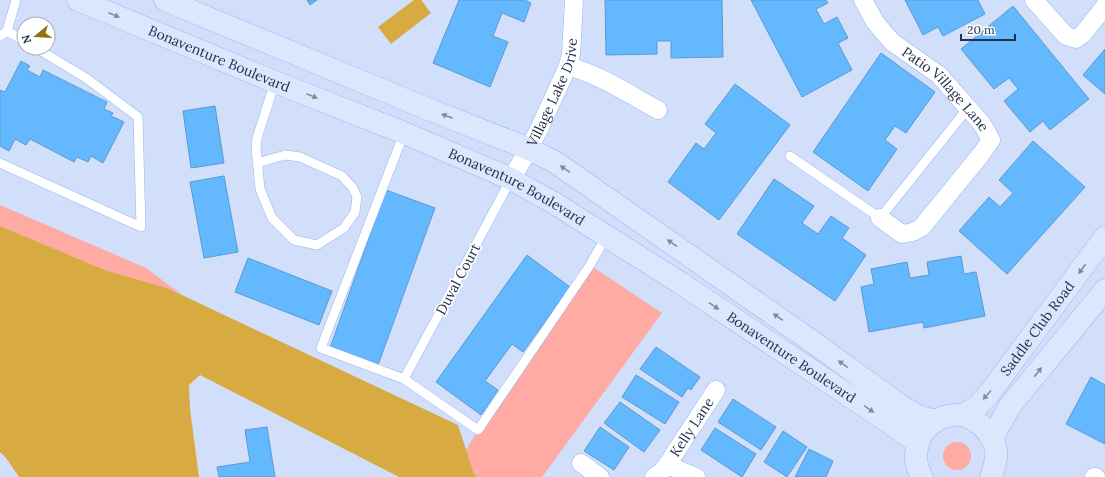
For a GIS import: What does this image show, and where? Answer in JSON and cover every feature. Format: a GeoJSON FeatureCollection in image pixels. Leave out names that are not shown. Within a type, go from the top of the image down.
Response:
{"type":"FeatureCollection","features":[{"type":"Feature","properties":{"kind":"main road","name":"Bonaventure Boulevard"},"geometry":{"type":"LineString","coordinates":[[78,0],[276,82],[405,133],[511,179],[606,236],[688,288],[918,443]]}},
{"type":"Feature","properties":{"kind":"main road","name":"Bonaventure Boulevard"},"geometry":{"type":"LineString","coordinates":[[165,0],[423,107],[529,148],[555,162],[804,335],[901,406],[918,416],[936,421]]}},
{"type":"Feature","properties":{"kind":"main road","name":"Saddle Club Road"},"geometry":{"type":"LineString","coordinates":[[963,415],[978,406],[991,391],[1105,237]]}},
{"type":"Feature","properties":{"kind":"main road","name":"Saddle Club Road"},"geometry":{"type":"LineString","coordinates":[[992,438],[1010,406],[1105,290]]}},
{"type":"Feature","properties":{"kind":"main road"},"geometry":{"type":"LineString","coordinates":[[919,475],[916,463],[916,453],[922,434],[928,427],[946,416],[963,415],[978,422],[986,429],[992,438],[995,448],[998,473]]}},
{"type":"Feature","properties":{"kind":"street","name":"Village Lake Drive"},"geometry":{"type":"LineString","coordinates":[[511,179],[529,148],[568,66],[571,54],[574,0]]}},
{"type":"Feature","properties":{"kind":"street","name":"Patio Village Lane"},"geometry":{"type":"LineString","coordinates":[[863,0],[875,22],[892,42],[939,75],[982,124],[991,140],[922,227],[913,232],[902,234],[880,218]]}},
{"type":"Feature","properties":{"kind":"street"},"geometry":{"type":"LineString","coordinates":[[1034,0],[1066,36],[1076,39],[1083,34],[1105,6]]}},
{"type":"Feature","properties":{"kind":"street"},"geometry":{"type":"LineString","coordinates":[[568,66],[597,77],[658,110]]}},
{"type":"Feature","properties":{"kind":"street","name":"Kelly Lane"},"geometry":{"type":"LineString","coordinates":[[654,477],[661,472],[667,464],[716,390]]}},
{"type":"Feature","properties":{"kind":"street"},"geometry":{"type":"LineString","coordinates":[[581,464],[600,477]]}},
{"type":"Feature","properties":{"kind":"street","name":"Kelly Lane"},"geometry":{"type":"LineString","coordinates":[[667,464],[696,477]]}},
{"type":"Feature","properties":{"kind":"lane"},"geometry":{"type":"LineString","coordinates":[[16,0],[4,34],[16,38]]}},
{"type":"Feature","properties":{"kind":"lane"},"geometry":{"type":"LineString","coordinates":[[0,163],[141,227],[138,116],[86,78],[49,56]]}},
{"type":"Feature","properties":{"kind":"lane"},"geometry":{"type":"LineString","coordinates":[[257,163],[285,156],[300,157],[342,176],[353,188],[357,198],[355,212],[344,228],[317,245],[294,240],[272,218],[260,189],[257,163],[256,148],[258,132],[276,82]]}},
{"type":"Feature","properties":{"kind":"lane"},"geometry":{"type":"LineString","coordinates":[[880,218],[968,108]]}},
{"type":"Feature","properties":{"kind":"lane"},"geometry":{"type":"LineString","coordinates":[[405,133],[321,348],[404,379],[478,430],[590,265],[606,236]]}},
{"type":"Feature","properties":{"kind":"lane","name":"Patio Village Lane"},"geometry":{"type":"LineString","coordinates":[[790,156],[880,218]]}},
{"type":"Feature","properties":{"kind":"lane","name":"Duval Court"},"geometry":{"type":"LineString","coordinates":[[404,379],[511,179]]}},
{"type":"Feature","properties":{"kind":"shaded area"},"geometry":{"type":"Polygon","coordinates":[[[414,0],[421,0],[431,13],[391,44],[378,27],[414,0]]]}},
{"type":"Feature","properties":{"kind":"shaded area"},"geometry":{"type":"Polygon","coordinates":[[[0,205],[146,268],[181,294],[167,288],[105,270],[0,226],[0,205]]]}},
{"type":"Feature","properties":{"kind":"shaded area"},"geometry":{"type":"Polygon","coordinates":[[[0,226],[105,270],[167,288],[458,425],[474,474],[477,477],[399,477],[200,375],[189,385],[190,409],[199,477],[19,477],[0,452],[0,226]]]}},
{"type":"Feature","properties":{"kind":"shaded area"},"geometry":{"type":"Polygon","coordinates":[[[590,265],[662,313],[542,477],[477,477],[474,474],[466,450],[590,265]]]}},
{"type":"Feature","properties":{"kind":"shaded area"},"geometry":{"type":"Polygon","coordinates":[[[957,442],[963,443],[967,446],[970,450],[970,462],[967,466],[963,469],[957,470],[951,469],[947,466],[944,462],[943,456],[944,450],[947,446],[951,443],[957,442]]]}},
{"type":"Feature","properties":{"kind":"building"},"geometry":{"type":"Polygon","coordinates":[[[307,0],[317,0],[310,5],[307,0]]]}},
{"type":"Feature","properties":{"kind":"building"},"geometry":{"type":"Polygon","coordinates":[[[459,0],[525,0],[531,3],[524,22],[502,13],[493,36],[508,42],[490,87],[433,63],[459,0]]]}},
{"type":"Feature","properties":{"kind":"building"},"geometry":{"type":"Polygon","coordinates":[[[605,0],[722,0],[723,57],[671,58],[671,41],[657,41],[657,54],[606,55],[605,0]]]}},
{"type":"Feature","properties":{"kind":"building"},"geometry":{"type":"Polygon","coordinates":[[[751,0],[826,0],[828,3],[816,9],[824,24],[837,17],[848,38],[838,43],[852,70],[802,97],[751,0]]]}},
{"type":"Feature","properties":{"kind":"building"},"geometry":{"type":"Polygon","coordinates":[[[905,0],[978,0],[985,14],[943,36],[938,27],[923,35],[905,0]]]}},
{"type":"Feature","properties":{"kind":"building"},"geometry":{"type":"Polygon","coordinates":[[[1013,6],[1089,99],[1050,130],[1043,121],[1030,132],[1004,101],[1018,89],[1009,78],[994,89],[961,49],[1013,6]]]}},
{"type":"Feature","properties":{"kind":"building"},"geometry":{"type":"Polygon","coordinates":[[[1105,49],[1105,94],[1083,75],[1105,49]]]}},
{"type":"Feature","properties":{"kind":"building"},"geometry":{"type":"Polygon","coordinates":[[[881,53],[935,92],[906,133],[895,126],[885,140],[897,149],[868,191],[813,152],[881,53]]]}},
{"type":"Feature","properties":{"kind":"building"},"geometry":{"type":"Polygon","coordinates":[[[21,61],[30,66],[27,70],[40,77],[43,70],[107,102],[104,109],[113,113],[111,116],[124,122],[103,163],[91,156],[88,162],[77,157],[74,162],[30,139],[26,145],[15,139],[9,151],[0,146],[0,90],[5,92],[21,61]]]}},
{"type":"Feature","properties":{"kind":"building"},"geometry":{"type":"Polygon","coordinates":[[[735,84],[790,125],[719,220],[668,182],[696,143],[704,149],[716,133],[705,124],[735,84]]]}},
{"type":"Feature","properties":{"kind":"building"},"geometry":{"type":"Polygon","coordinates":[[[215,106],[224,163],[191,168],[183,111],[215,106]]]}},
{"type":"Feature","properties":{"kind":"building"},"geometry":{"type":"Polygon","coordinates":[[[1033,141],[1085,187],[1007,274],[959,231],[989,197],[1000,207],[1013,193],[999,180],[1033,141]]]}},
{"type":"Feature","properties":{"kind":"building"},"geometry":{"type":"Polygon","coordinates":[[[224,176],[238,252],[204,258],[190,182],[224,176]]]}},
{"type":"Feature","properties":{"kind":"building"},"geometry":{"type":"Polygon","coordinates":[[[774,179],[814,206],[802,223],[818,234],[831,216],[849,228],[842,238],[866,255],[835,301],[737,234],[774,179]]]}},
{"type":"Feature","properties":{"kind":"building"},"geometry":{"type":"Polygon","coordinates":[[[386,190],[435,208],[378,365],[330,348],[386,190]]]}},
{"type":"Feature","properties":{"kind":"building"},"geometry":{"type":"Polygon","coordinates":[[[527,255],[570,287],[523,352],[512,344],[485,381],[498,390],[481,415],[436,382],[527,255]]]}},
{"type":"Feature","properties":{"kind":"building"},"geometry":{"type":"Polygon","coordinates":[[[961,256],[964,274],[976,272],[985,316],[924,328],[923,322],[869,332],[861,287],[874,284],[871,269],[907,262],[910,278],[929,275],[927,262],[961,256]]]}},
{"type":"Feature","properties":{"kind":"building"},"geometry":{"type":"Polygon","coordinates":[[[248,258],[332,291],[319,325],[235,292],[248,258]]]}},
{"type":"Feature","properties":{"kind":"building"},"geometry":{"type":"Polygon","coordinates":[[[656,347],[700,377],[691,390],[688,388],[682,397],[640,369],[656,347]]]}},
{"type":"Feature","properties":{"kind":"building"},"geometry":{"type":"Polygon","coordinates":[[[636,375],[679,402],[665,424],[622,397],[636,375]]]}},
{"type":"Feature","properties":{"kind":"building"},"geometry":{"type":"Polygon","coordinates":[[[1091,377],[1105,385],[1105,444],[1066,424],[1091,377]]]}},
{"type":"Feature","properties":{"kind":"building"},"geometry":{"type":"Polygon","coordinates":[[[733,399],[776,427],[761,450],[718,422],[733,399]]]}},
{"type":"Feature","properties":{"kind":"building"},"geometry":{"type":"Polygon","coordinates":[[[620,402],[660,430],[644,452],[604,423],[620,402]]]}},
{"type":"Feature","properties":{"kind":"building"},"geometry":{"type":"Polygon","coordinates":[[[267,427],[275,477],[219,477],[217,467],[250,462],[245,430],[267,427]]]}},
{"type":"Feature","properties":{"kind":"building"},"geometry":{"type":"Polygon","coordinates":[[[600,427],[629,447],[614,470],[584,451],[600,427]]]}},
{"type":"Feature","properties":{"kind":"building"},"geometry":{"type":"Polygon","coordinates":[[[715,428],[756,454],[742,477],[701,450],[715,428]]]}},
{"type":"Feature","properties":{"kind":"building"},"geometry":{"type":"Polygon","coordinates":[[[783,431],[807,447],[787,477],[764,462],[783,431]]]}},
{"type":"Feature","properties":{"kind":"building"},"geometry":{"type":"Polygon","coordinates":[[[809,449],[833,461],[826,477],[795,477],[809,449]]]}}]}
